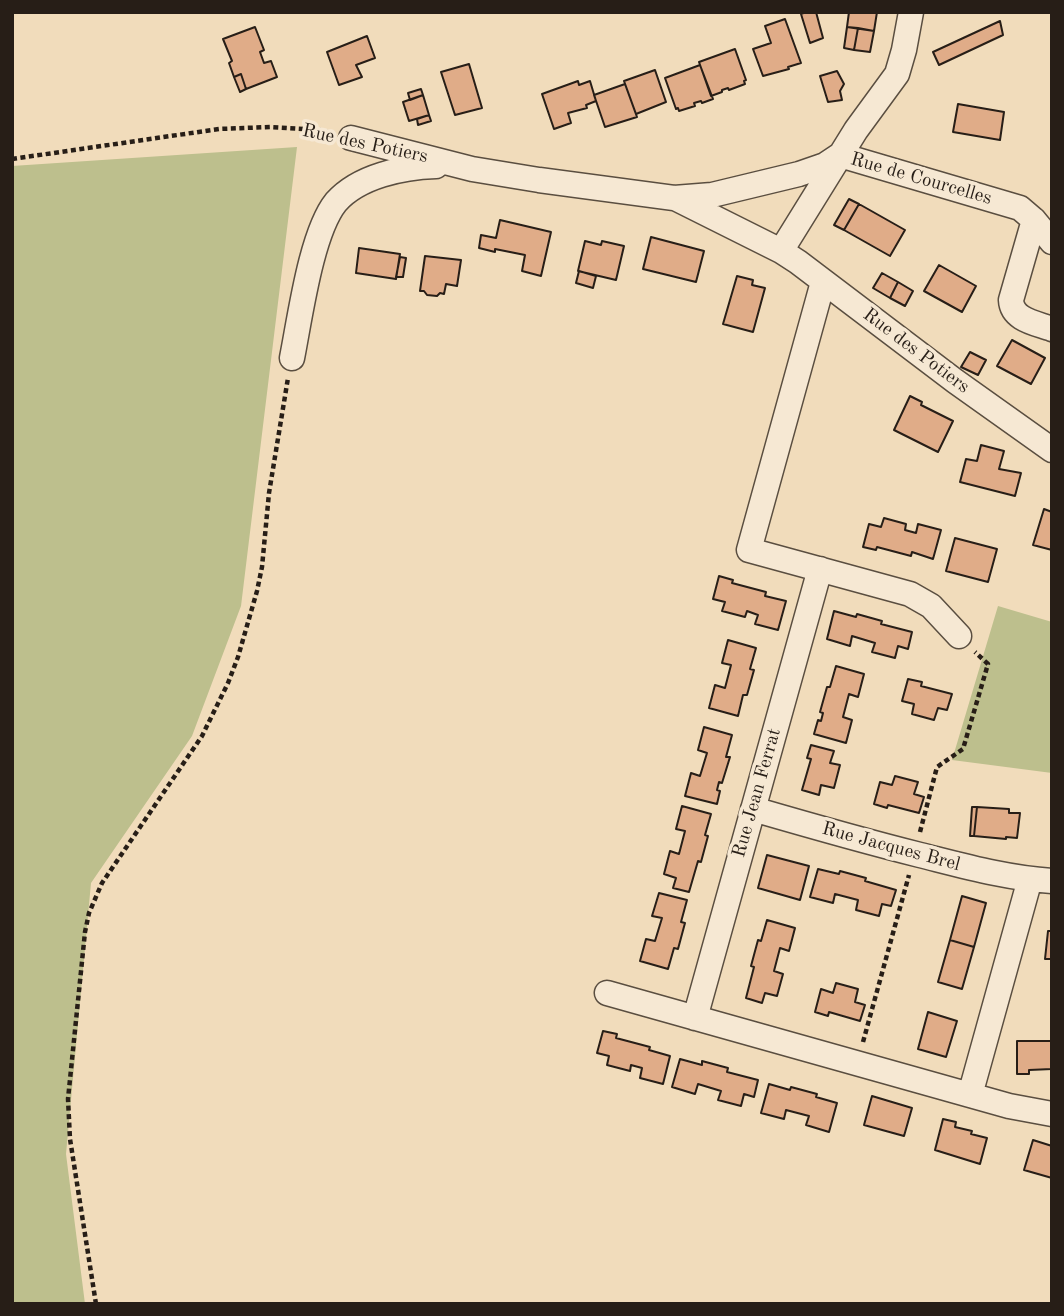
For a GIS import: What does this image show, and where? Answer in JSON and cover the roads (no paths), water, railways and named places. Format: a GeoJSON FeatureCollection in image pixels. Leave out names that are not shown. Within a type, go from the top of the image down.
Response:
{"type":"FeatureCollection","features":[{"type":"Feature","properties":{"kind":"street","name":"Rue de Courcelles"},"geometry":{"type":"LineString","coordinates":[[911,12],[897,74],[840,155],[1020,208],[1052,242]]}},
{"type":"Feature","properties":{"kind":"street","name":"Rue des Potiers"},"geometry":{"type":"LineString","coordinates":[[351,138],[472,169],[674,198],[712,195],[799,174],[825,165],[840,155]]}},
{"type":"Feature","properties":{"kind":"street"},"geometry":{"type":"LineString","coordinates":[[780,251],[840,155]]}},
{"type":"Feature","properties":{"kind":"street"},"geometry":{"type":"LineString","coordinates":[[292,358],[312,263],[323,228],[335,204],[355,187],[393,173],[435,166],[472,169]]}},
{"type":"Feature","properties":{"kind":"street","name":"Rue des Potiers"},"geometry":{"type":"LineString","coordinates":[[674,198],[797,262],[1052,450]]}},
{"type":"Feature","properties":{"kind":"street"},"geometry":{"type":"LineString","coordinates":[[1034,220],[1011,306],[1024,319],[1052,329]]}},
{"type":"Feature","properties":{"kind":"street"},"geometry":{"type":"LineString","coordinates":[[823,282],[749,550],[918,597],[931,606],[959,636]]}},
{"type":"Feature","properties":{"kind":"street","name":"Rue Jean Ferrat"},"geometry":{"type":"LineString","coordinates":[[695,1018],[820,569]]}},
{"type":"Feature","properties":{"kind":"street","name":"Rue Jacques Brel"},"geometry":{"type":"LineString","coordinates":[[753,809],[952,864],[1041,880],[970,1095]]}},
{"type":"Feature","properties":{"kind":"street"},"geometry":{"type":"LineString","coordinates":[[607,993],[1009,1106],[1052,1114]]}}]}
